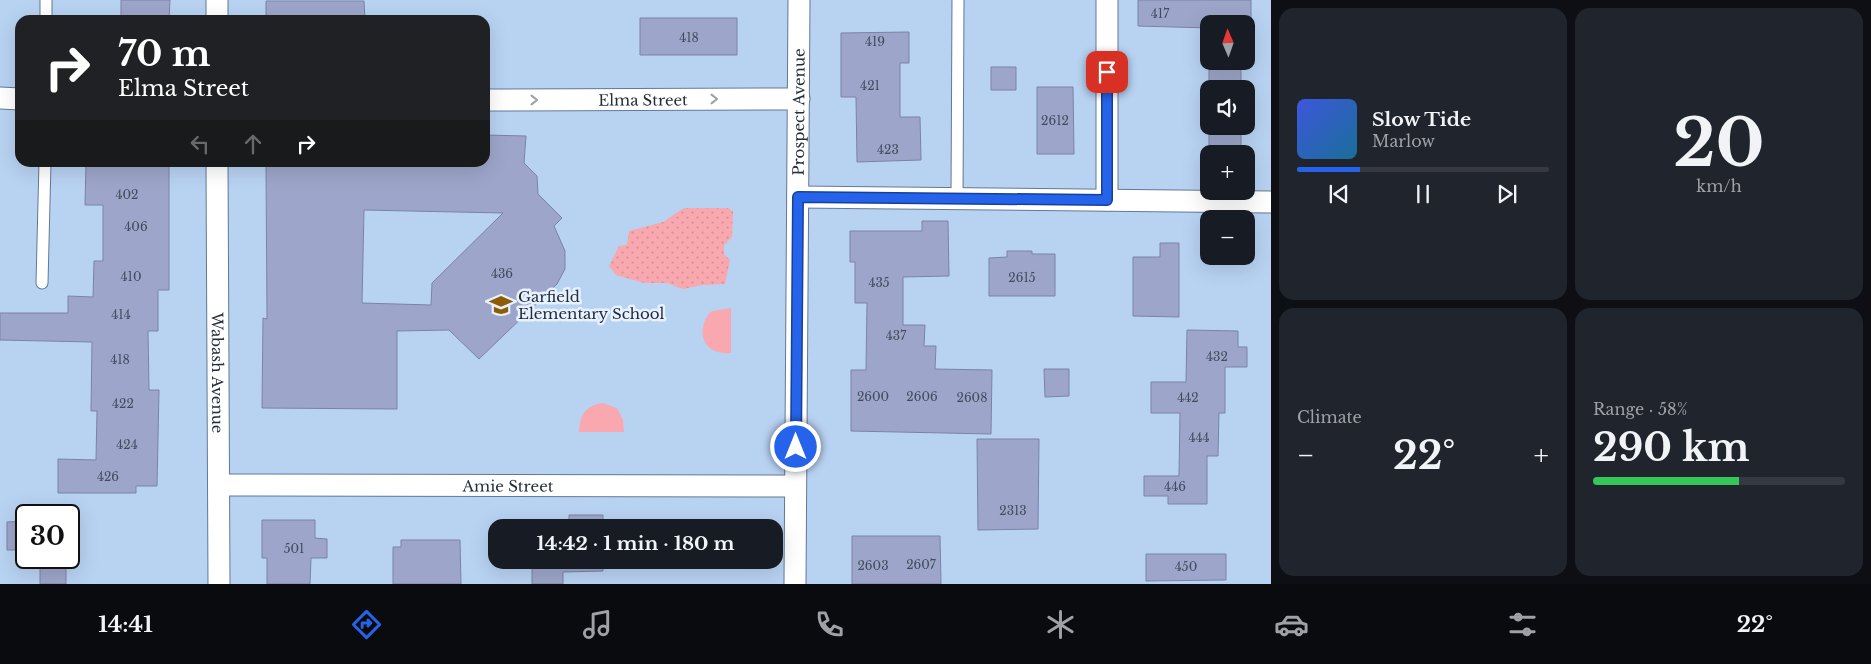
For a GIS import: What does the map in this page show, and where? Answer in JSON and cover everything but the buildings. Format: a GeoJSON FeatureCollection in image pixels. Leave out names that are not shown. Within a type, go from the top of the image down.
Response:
{"type":"FeatureCollection","features":[{"type":"Feature","properties":{"kind":"street"},"geometry":{"type":"LineString","coordinates":[[217,0],[217,15]]}},
{"type":"Feature","properties":{"kind":"street","name":"Prospect Avenue"},"geometry":{"type":"LineString","coordinates":[[795,584],[799,0]]}},
{"type":"Feature","properties":{"kind":"street"},"geometry":{"type":"LineString","coordinates":[[1107,0],[1107,200]]}},
{"type":"Feature","properties":{"kind":"street"},"geometry":{"type":"LineString","coordinates":[[0,98],[15,98]]}},
{"type":"Feature","properties":{"kind":"street","name":"Elma Street"},"geometry":{"type":"LineString","coordinates":[[490,100],[799,99]]}},
{"type":"Feature","properties":{"kind":"street","name":"Wabash Avenue"},"geometry":{"type":"LineString","coordinates":[[217,167],[219,584]]}},
{"type":"Feature","properties":{"kind":"street"},"geometry":{"type":"LineString","coordinates":[[798,197],[1271,202]]}},
{"type":"Feature","properties":{"kind":"street","name":"Amie Street"},"geometry":{"type":"LineString","coordinates":[[219,486],[795,486]]}},
{"type":"Feature","properties":{"kind":"lane"},"geometry":{"type":"LineString","coordinates":[[46,0],[46,15]]}},
{"type":"Feature","properties":{"kind":"lane"},"geometry":{"type":"LineString","coordinates":[[957,198],[958,0]]}},
{"type":"Feature","properties":{"kind":"lane"},"geometry":{"type":"LineString","coordinates":[[42,283],[45,167]]}},
{"type":"Feature","properties":{"kind":"shaded area"},"geometry":{"type":"Polygon","coordinates":[[[684,208],[728,208],[733,211],[732,237],[724,245],[724,254],[730,260],[725,284],[702,285],[683,289],[667,283],[644,283],[616,275],[609,266],[619,246],[627,245],[629,231],[663,222],[684,208]]]}},
{"type":"Feature","properties":{"kind":"shaded area"},"geometry":{"type":"Polygon","coordinates":[[[731,308],[731,353],[717,352],[709,348],[703,338],[703,326],[712,311],[731,308]]]}},
{"type":"Feature","properties":{"kind":"shaded area"},"geometry":{"type":"Polygon","coordinates":[[[602,403],[617,408],[623,420],[624,432],[579,432],[584,412],[591,406],[602,403]]]}},
{"type":"Feature","properties":{"kind":"place","name":"Garfield Elementary School"},"geometry":{"type":"Point","coordinates":[501,305]}},
{"type":"Feature","properties":{"kind":"route"},"geometry":{"type":"LineString","coordinates":[[796,447],[798,197],[1107,200],[1107,72]]}}]}
